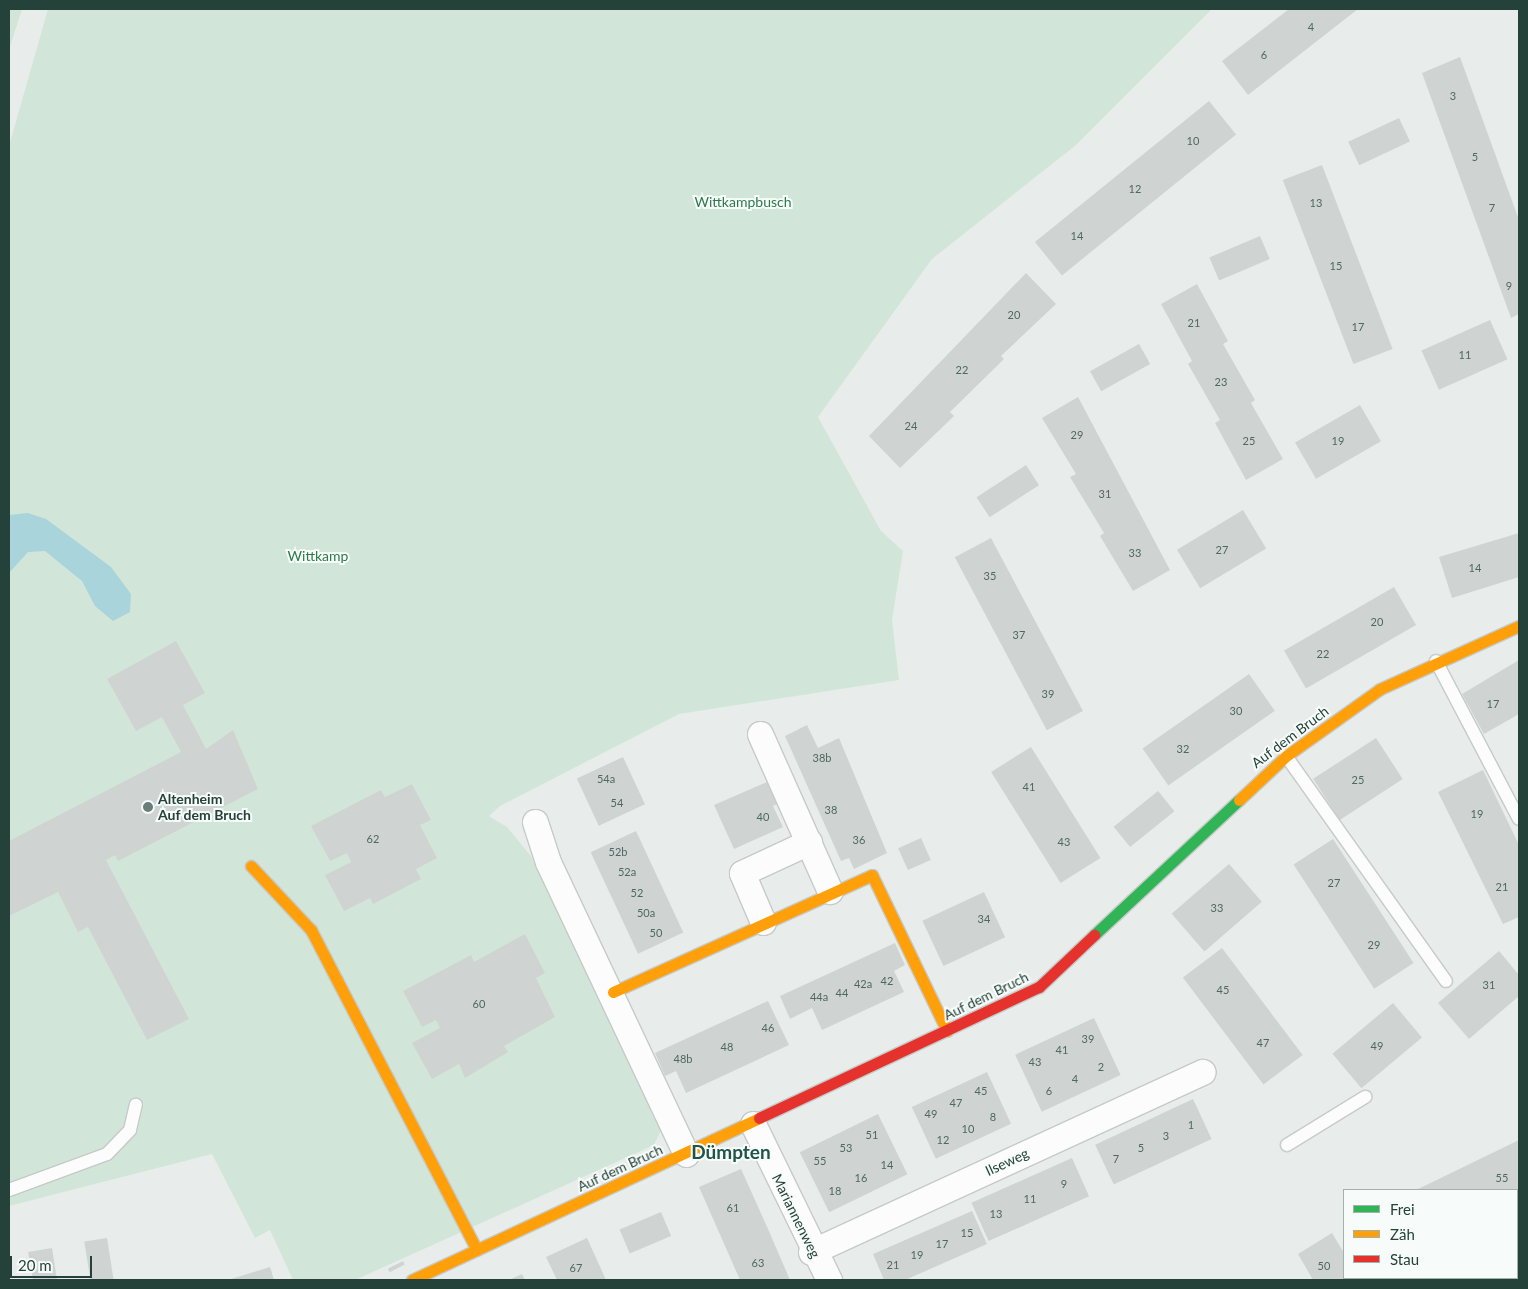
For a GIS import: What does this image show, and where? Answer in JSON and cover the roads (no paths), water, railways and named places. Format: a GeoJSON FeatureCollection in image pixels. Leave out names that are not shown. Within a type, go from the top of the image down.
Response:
{"type":"FeatureCollection","features":[{"type":"Feature","properties":{"kind":"street","name":"Auf dem Bruch"},"geometry":{"type":"LineString","coordinates":[[412,1280],[753,1124],[1039,987],[1286,756],[1380,689],[1436,661],[1519,626]]}},
{"type":"Feature","properties":{"kind":"street"},"geometry":{"type":"LineString","coordinates":[[760,734],[830,890]]}},
{"type":"Feature","properties":{"kind":"street"},"geometry":{"type":"LineString","coordinates":[[535,822],[548,862],[613,992],[686,1154]]}},
{"type":"Feature","properties":{"kind":"street"},"geometry":{"type":"LineString","coordinates":[[763,922],[742,873],[809,842]]}},
{"type":"Feature","properties":{"kind":"street"},"geometry":{"type":"LineString","coordinates":[[251,866],[311,930],[477,1250]]}},
{"type":"Feature","properties":{"kind":"street"},"geometry":{"type":"LineString","coordinates":[[613,992],[830,890],[872,875],[947,1032]]}},
{"type":"Feature","properties":{"kind":"street","name":"Ilseweg"},"geometry":{"type":"LineString","coordinates":[[811,1252],[1203,1072]]}},
{"type":"Feature","properties":{"kind":"street","name":"Mariannenweg"},"geometry":{"type":"LineString","coordinates":[[753,1124],[811,1252],[829,1280]]}},
{"type":"Feature","properties":{"kind":"lane"},"geometry":{"type":"LineString","coordinates":[[1436,661],[1519,819]]}},
{"type":"Feature","properties":{"kind":"lane"},"geometry":{"type":"LineString","coordinates":[[1286,756],[1446,981]]}},
{"type":"Feature","properties":{"kind":"lane"},"geometry":{"type":"LineString","coordinates":[[1287,1145],[1365,1097]]}},
{"type":"Feature","properties":{"kind":"lane"},"geometry":{"type":"LineString","coordinates":[[9,1190],[107,1154],[130,1130],[136,1105]]}},
{"type":"Feature","properties":{"kind":"water"},"geometry":{"type":"Polygon","coordinates":[[[28,513],[46,519],[111,567],[131,594],[130,612],[113,621],[95,606],[82,581],[45,551],[28,552],[9,573],[9,515],[28,513]]]}},
{"type":"Feature","properties":{"kind":"place","name":"Altenheim Auf dem Bruch"},"geometry":{"type":"Point","coordinates":[148,807]}},
{"type":"Feature","properties":{"kind":"district","name":"Dümpten"},"geometry":{"type":"Point","coordinates":[731,1152]}},
{"type":"Feature","properties":{"kind":"park label","name":"Wittkampbusch"},"geometry":{"type":"Point","coordinates":[743,202]}},
{"type":"Feature","properties":{"kind":"park label","name":"Wittkamp"},"geometry":{"type":"Point","coordinates":[318,556]}}]}
